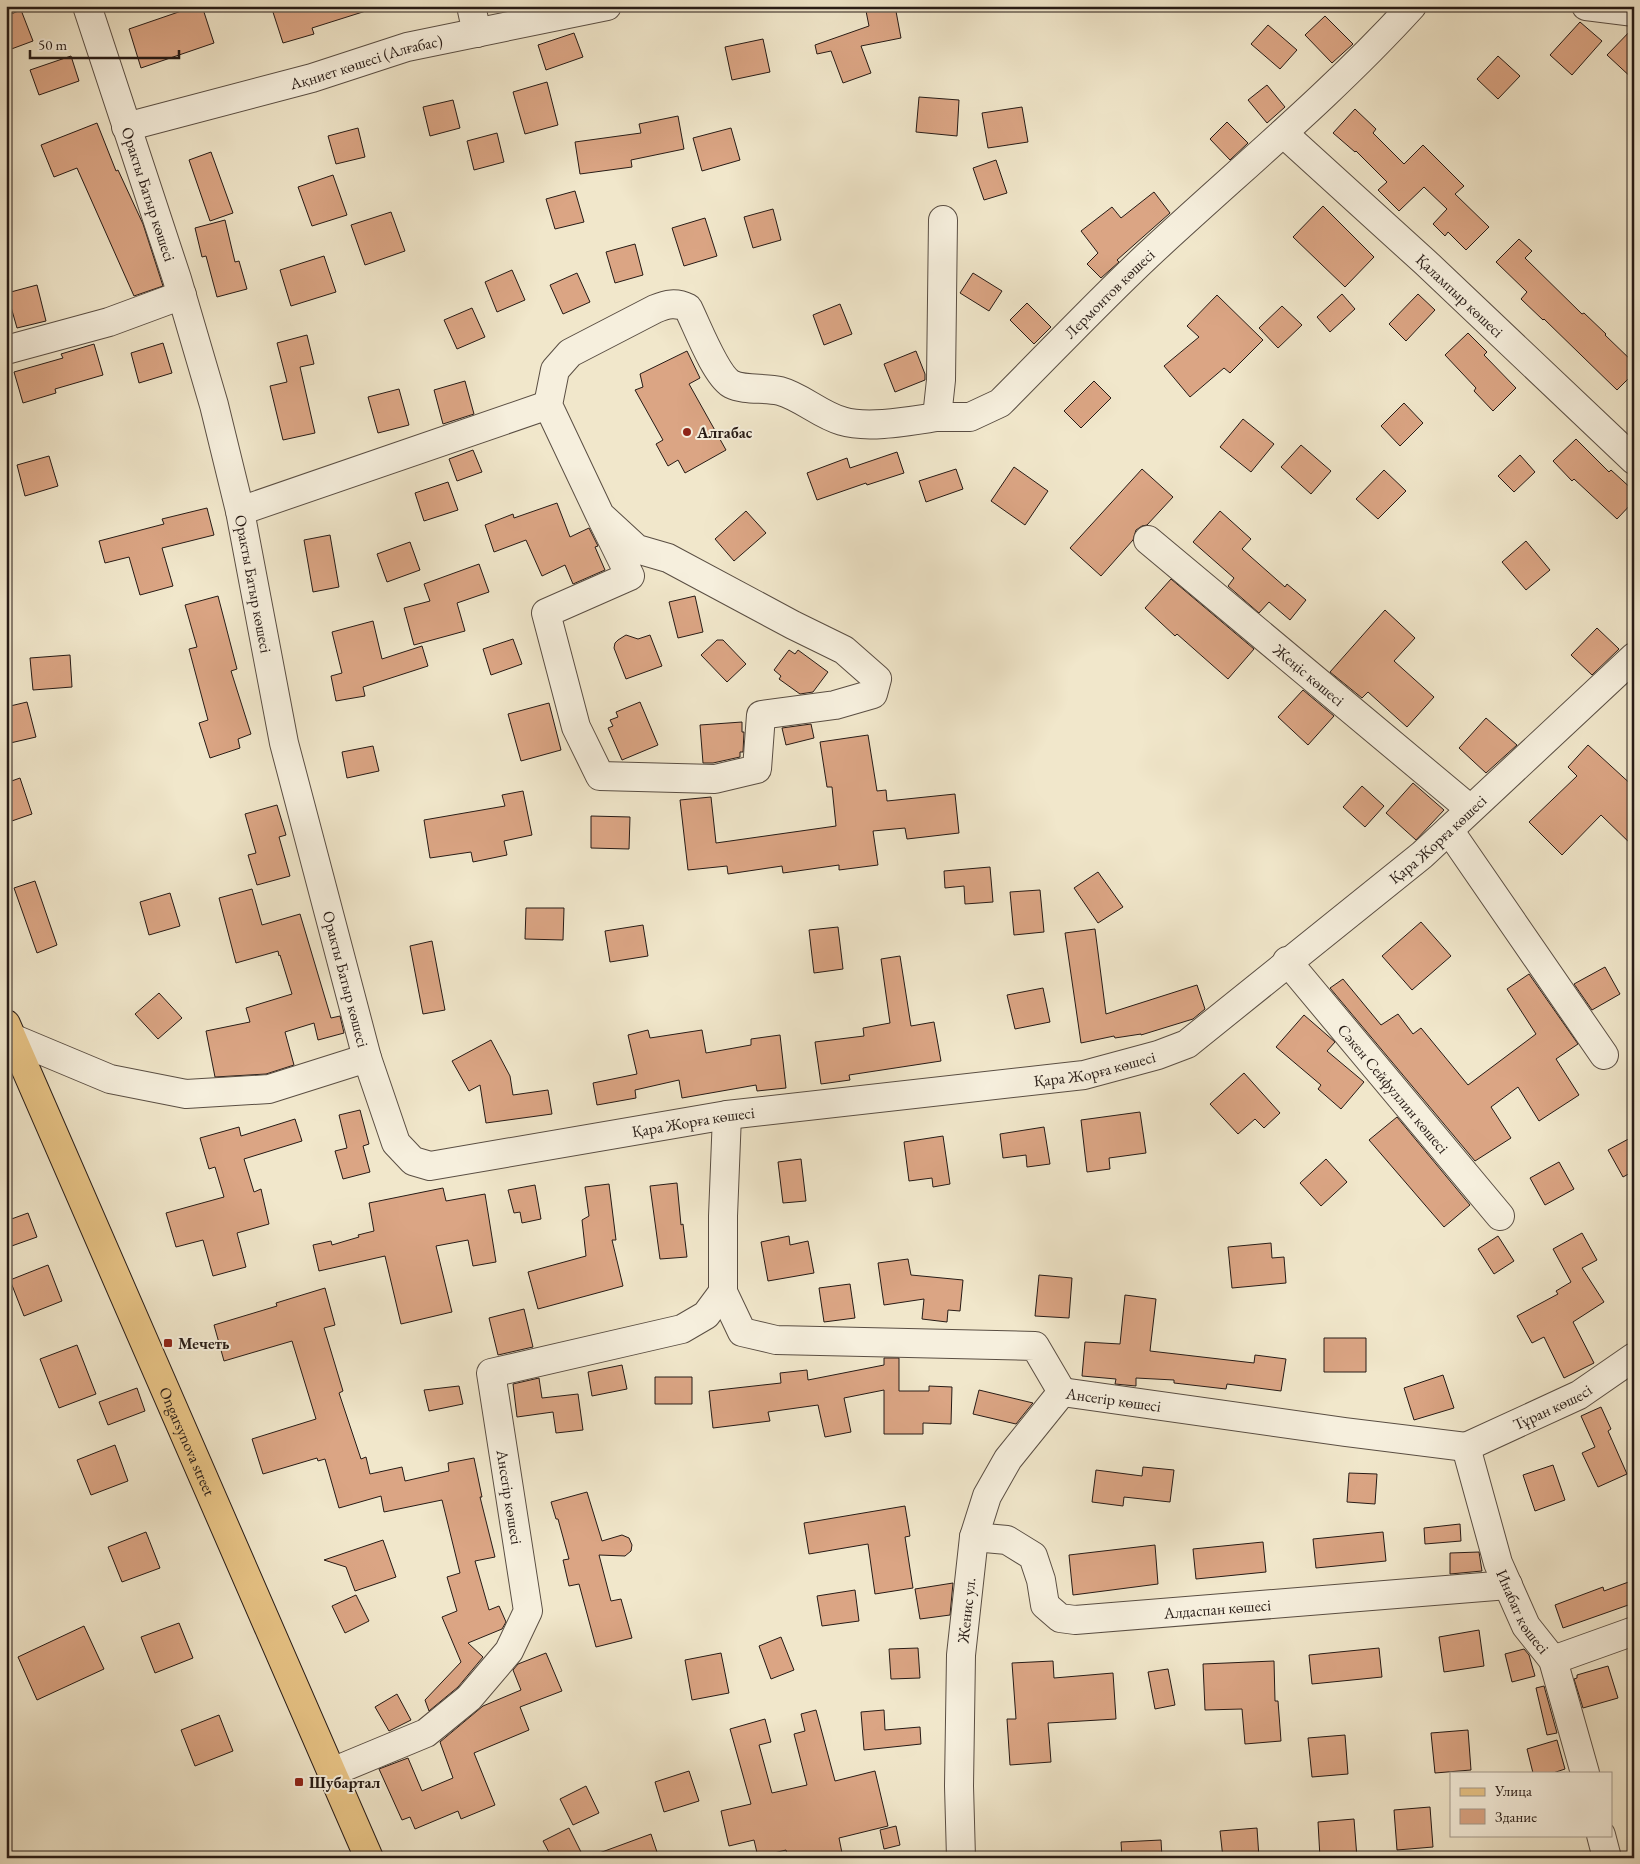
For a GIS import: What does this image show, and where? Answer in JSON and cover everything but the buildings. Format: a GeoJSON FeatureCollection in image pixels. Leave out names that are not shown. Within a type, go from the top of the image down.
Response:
{"type":"FeatureCollection","features":[{"type":"Feature","properties":{"kind":"main road","name":"Ongarsynova street"},"geometry":{"type":"LineString","coordinates":[[9,1031],[369,1858]]}},
{"type":"Feature","properties":{"kind":"street","name":"Оракты Батыр көшесі"},"geometry":{"type":"LineString","coordinates":[[87,6],[182,295],[214,405],[240,511],[284,742],[367,1058],[396,1143],[414,1161]]}},
{"type":"Feature","properties":{"kind":"street"},"geometry":{"type":"LineString","coordinates":[[471,6],[477,32]]}},
{"type":"Feature","properties":{"kind":"street","name":"Ақниет көшесі (Алғабас)"},"geometry":{"type":"LineString","coordinates":[[126,127],[312,78],[407,47],[607,6]]}},
{"type":"Feature","properties":{"kind":"street","name":"Лермонтов көшесі"},"geometry":{"type":"LineString","coordinates":[[548,405],[555,370],[570,353],[655,309],[668,304],[681,304],[688,308],[718,370],[731,384],[768,388],[783,392],[842,421],[870,424],[936,417],[970,417],[1000,403],[1147,256],[1283,134],[1386,35],[1412,6]]}},
{"type":"Feature","properties":{"kind":"street"},"geometry":{"type":"LineString","coordinates":[[1586,6],[1634,12]]}},
{"type":"Feature","properties":{"kind":"street","name":"Қалампыр көшесі"},"geometry":{"type":"LineString","coordinates":[[1283,134],[1425,262],[1634,460]]}},
{"type":"Feature","properties":{"kind":"street"},"geometry":{"type":"LineString","coordinates":[[936,417],[941,380],[943,220]]}},
{"type":"Feature","properties":{"kind":"street"},"geometry":{"type":"LineString","coordinates":[[6,350],[109,322],[182,295]]}},
{"type":"Feature","properties":{"kind":"street"},"geometry":{"type":"LineString","coordinates":[[240,511],[548,405],[600,515],[630,576],[546,612],[576,727],[600,776],[715,779],[757,769],[761,716],[835,705],[873,694],[877,679],[844,650],[784,621],[668,558],[637,549],[600,515]]}},
{"type":"Feature","properties":{"kind":"street","name":"Жеңіс көшесі"},"geometry":{"type":"LineString","coordinates":[[1148,540],[1470,809]]}},
{"type":"Feature","properties":{"kind":"street","name":"Қара Жорға көшесі"},"geometry":{"type":"LineString","coordinates":[[414,1161],[430,1166],[727,1115],[1084,1074],[1187,1044],[1422,855],[1634,657]]}},
{"type":"Feature","properties":{"kind":"street"},"geometry":{"type":"LineString","coordinates":[[1449,830],[1604,1055]]}},
{"type":"Feature","properties":{"kind":"street","name":"Сәкен Сейфуллин көшесі"},"geometry":{"type":"LineString","coordinates":[[1287,962],[1500,1216]]}},
{"type":"Feature","properties":{"kind":"street"},"geometry":{"type":"LineString","coordinates":[[9,1031],[110,1078],[186,1094],[269,1089],[367,1058]]}},
{"type":"Feature","properties":{"kind":"street","name":"Ансегір көшесі"},"geometry":{"type":"LineString","coordinates":[[727,1115],[723,1216],[723,1292],[742,1332],[776,1340],[1035,1346],[1062,1392],[1466,1447]]}},
{"type":"Feature","properties":{"kind":"street","name":"Ансегір көшесі"},"geometry":{"type":"LineString","coordinates":[[332,1772],[426,1733],[470,1698],[509,1651],[528,1611],[491,1373],[682,1329],[706,1314],[723,1292]]}},
{"type":"Feature","properties":{"kind":"street","name":"Тұран көшесі"},"geometry":{"type":"LineString","coordinates":[[1466,1447],[1579,1396],[1634,1357]]}},
{"type":"Feature","properties":{"kind":"street","name":"Женис ул."},"geometry":{"type":"LineString","coordinates":[[962,1858],[959,1786],[961,1655],[974,1537],[986,1496],[1008,1459],[1062,1392]]}},
{"type":"Feature","properties":{"kind":"street","name":"Инабат көшесі"},"geometry":{"type":"LineString","coordinates":[[1466,1447],[1498,1563],[1526,1626],[1553,1660],[1585,1772]]}},
{"type":"Feature","properties":{"kind":"street","name":"Алдаспан көшесі"},"geometry":{"type":"LineString","coordinates":[[974,1537],[1007,1540],[1033,1556],[1041,1580],[1045,1605],[1060,1618],[1075,1620],[1508,1585]]}},
{"type":"Feature","properties":{"kind":"street"},"geometry":{"type":"LineString","coordinates":[[1553,1660],[1634,1631]]}},
{"type":"Feature","properties":{"kind":"street"},"geometry":{"type":"LineString","coordinates":[[1601,1836],[1607,1858]]}},
{"type":"Feature","properties":{"kind":"place","name":"Алгабас"},"geometry":{"type":"Point","coordinates":[687,432]}},
{"type":"Feature","properties":{"kind":"place","name":"Мечеть"},"geometry":{"type":"Point","coordinates":[168,1343]}},
{"type":"Feature","properties":{"kind":"place","name":"Шубартал"},"geometry":{"type":"Point","coordinates":[299,1782]}}]}
